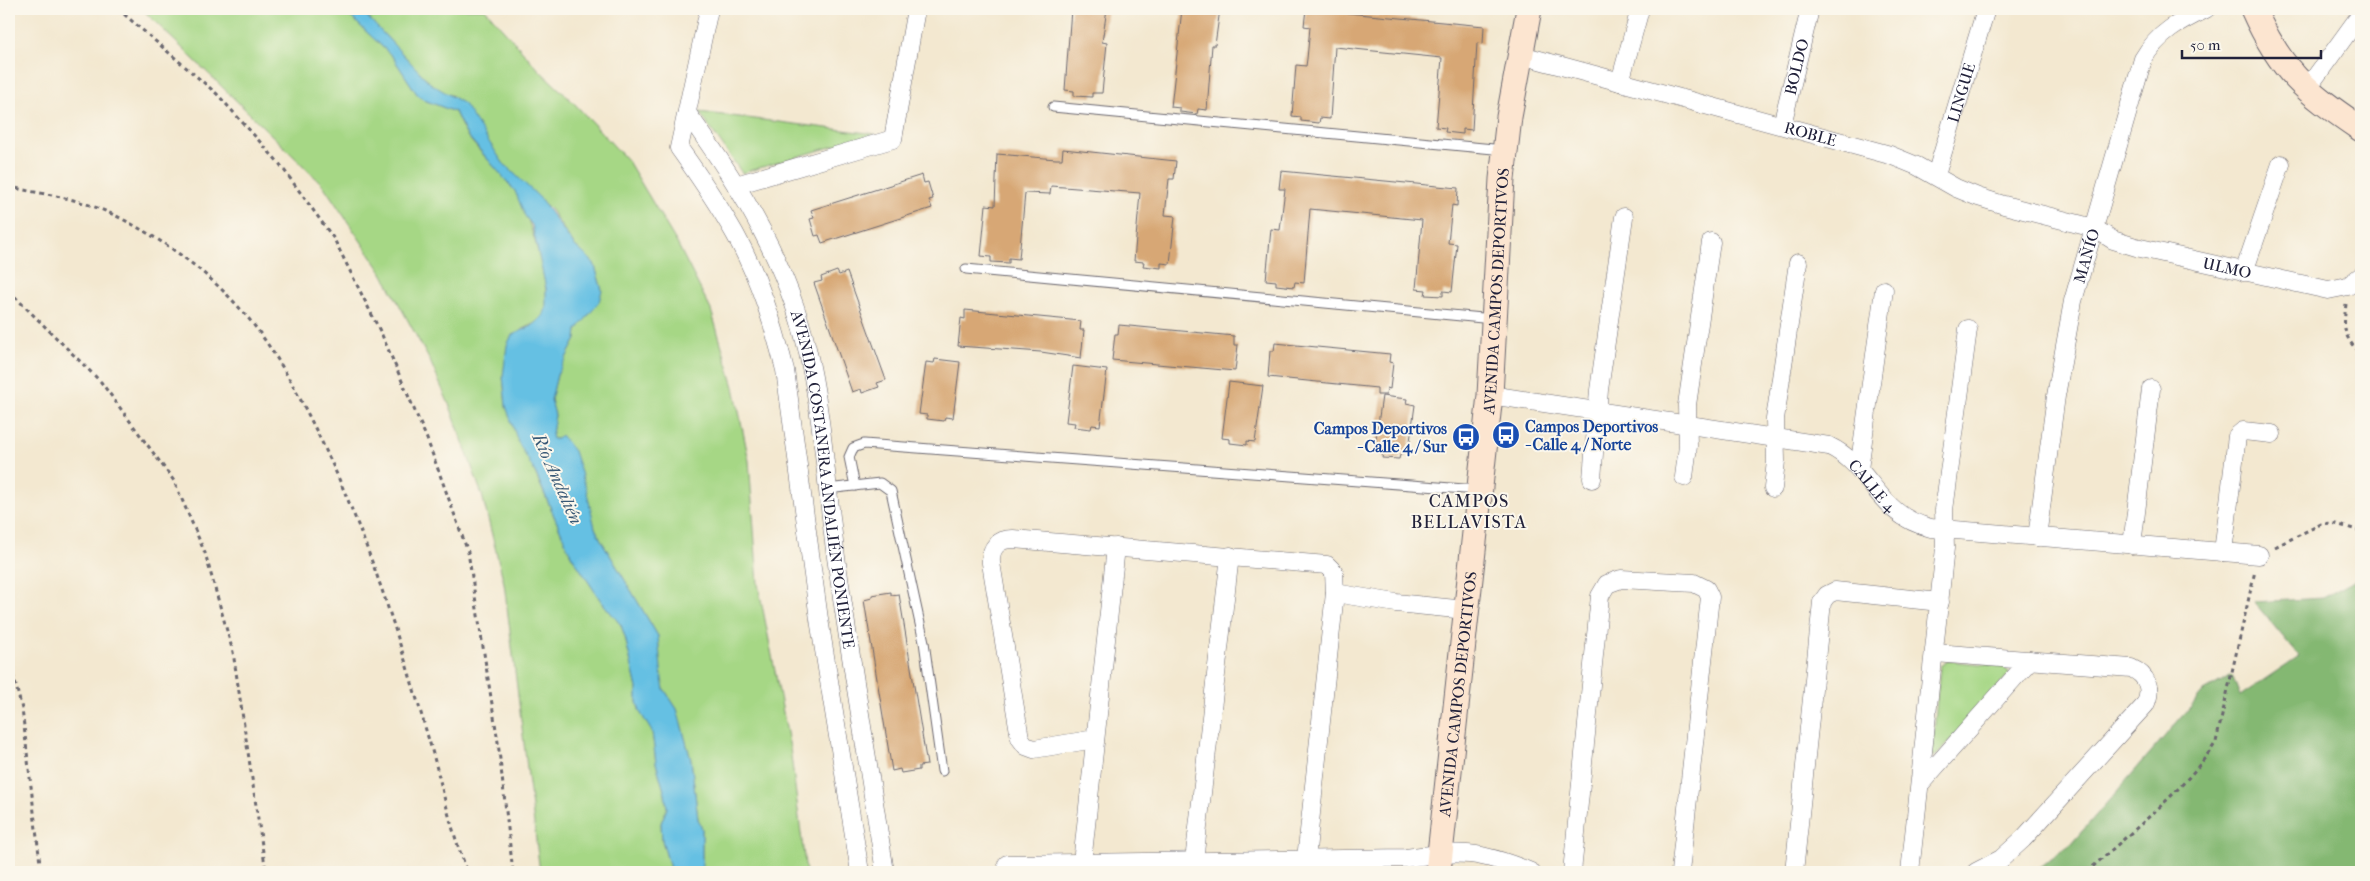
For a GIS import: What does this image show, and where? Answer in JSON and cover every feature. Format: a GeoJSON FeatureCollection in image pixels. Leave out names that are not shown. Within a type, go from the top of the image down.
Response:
{"type":"FeatureCollection","features":[{"type":"Feature","properties":{"kind":"street"},"geometry":{"type":"LineString","coordinates":[[687,113],[710,9]]}},
{"type":"Feature","properties":{"kind":"street"},"geometry":{"type":"LineString","coordinates":[[736,185],[893,139],[916,9]]}},
{"type":"Feature","properties":{"kind":"street","name":"AVENIDA CAMPOS DEPORTIVOS"},"geometry":{"type":"LineString","coordinates":[[1438,862],[1490,395],[1493,319],[1505,150],[1530,9]]}},
{"type":"Feature","properties":{"kind":"street"},"geometry":{"type":"LineString","coordinates":[[1620,82],[1640,9]]}},
{"type":"Feature","properties":{"kind":"street","name":"BOLDO"},"geometry":{"type":"LineString","coordinates":[[1782,125],[1810,9]]}},
{"type":"Feature","properties":{"kind":"street","name":"LINGUE"},"geometry":{"type":"LineString","coordinates":[[1936,175],[1986,9]]}},
{"type":"Feature","properties":{"kind":"street","name":"MAÑÍO"},"geometry":{"type":"LineString","coordinates":[[2037,537],[2065,341],[2073,301],[2143,59],[2157,38],[2206,9]]}},
{"type":"Feature","properties":{"kind":"street"},"geometry":{"type":"LineString","coordinates":[[2253,9],[2265,36],[2282,62],[2306,90],[2361,129]]}},
{"type":"Feature","properties":{"kind":"street"},"geometry":{"type":"LineString","coordinates":[[2306,90],[2361,14]]}},
{"type":"Feature","properties":{"kind":"street","name":"ROBLE"},"geometry":{"type":"LineString","coordinates":[[1521,55],[1890,155],[1936,175],[1956,188],[2004,205],[2094,228]]}},
{"type":"Feature","properties":{"kind":"street","name":"AVENIDA COSTANERA ANDALIÉN PONIENTE"},"geometry":{"type":"LineString","coordinates":[[687,113],[679,148],[731,227],[751,267],[773,326],[785,370],[792,406],[819,619],[860,872]]}},
{"type":"Feature","properties":{"kind":"street","name":"AVENIDA COSTANERA ANDALIÉN PONIENTE"},"geometry":{"type":"LineString","coordinates":[[687,113],[736,185],[776,258],[801,326],[816,394],[839,581],[886,872]]}},
{"type":"Feature","properties":{"kind":"street"},"geometry":{"type":"LineString","coordinates":[[2244,272],[2281,164]]}},
{"type":"Feature","properties":{"kind":"street"},"geometry":{"type":"LineString","coordinates":[[1592,478],[1599,390],[1624,218]]}},
{"type":"Feature","properties":{"kind":"street","name":"ULMO"},"geometry":{"type":"LineString","coordinates":[[2094,228],[2114,240],[2244,272],[2328,290],[2355,281]]}},
{"type":"Feature","properties":{"kind":"street"},"geometry":{"type":"LineString","coordinates":[[1684,477],[1688,446],[1687,405],[1711,242]]}},
{"type":"Feature","properties":{"kind":"street"},"geometry":{"type":"LineString","coordinates":[[1773,488],[1776,460],[1775,419],[1798,263]]}},
{"type":"Feature","properties":{"kind":"street"},"geometry":{"type":"LineString","coordinates":[[1859,469],[1884,290]]}},
{"type":"Feature","properties":{"kind":"street"},"geometry":{"type":"LineString","coordinates":[[1910,872],[1940,602],[1945,548],[1944,510],[1968,329]]}},
{"type":"Feature","properties":{"kind":"street"},"geometry":{"type":"LineString","coordinates":[[2132,545],[2151,388]]}},
{"type":"Feature","properties":{"kind":"street","name":"CALLE 4"},"geometry":{"type":"LineString","coordinates":[[1490,395],[1829,446],[1849,458],[1897,514],[1919,525],[1944,529],[2259,555]]}},
{"type":"Feature","properties":{"kind":"street"},"geometry":{"type":"LineString","coordinates":[[2223,552],[2237,436],[2243,431],[2272,434]]}},
{"type":"Feature","properties":{"kind":"street"},"geometry":{"type":"LineString","coordinates":[[1095,739],[1034,749],[1022,742],[991,557],[995,545],[1006,539],[1322,563],[1334,572],[1335,593],[1306,859]]}},
{"type":"Feature","properties":{"kind":"street"},"geometry":{"type":"LineString","coordinates":[[1082,863],[1116,547]]}},
{"type":"Feature","properties":{"kind":"street"},"geometry":{"type":"LineString","coordinates":[[1194,861],[1230,556]]}},
{"type":"Feature","properties":{"kind":"street"},"geometry":{"type":"LineString","coordinates":[[1572,872],[1600,596],[1607,584],[1621,578],[1694,583],[1706,589],[1710,597],[1680,872]]}},
{"type":"Feature","properties":{"kind":"street"},"geometry":{"type":"LineString","coordinates":[[1794,872],[1821,607],[1824,598],[1835,591],[1940,602]]}},
{"type":"Feature","properties":{"kind":"street"},"geometry":{"type":"LineString","coordinates":[[1335,593],[1396,603],[1466,610]]}},
{"type":"Feature","properties":{"kind":"street"},"geometry":{"type":"LineString","coordinates":[[1934,653],[2131,668],[2144,676],[2148,683],[2148,698],[2144,705],[2022,840],[2000,858],[1976,872]]}},
{"type":"Feature","properties":{"kind":"street"},"geometry":{"type":"LineString","coordinates":[[1921,783],[2030,660]]}},
{"type":"Feature","properties":{"kind":"street"},"geometry":{"type":"LineString","coordinates":[[1006,864],[1406,858],[1438,862],[1475,853],[1497,858],[1531,872]]}},
{"type":"Feature","properties":{"kind":"lane"},"geometry":{"type":"LineString","coordinates":[[1053,107],[1505,150]]}},
{"type":"Feature","properties":{"kind":"lane"},"geometry":{"type":"LineString","coordinates":[[966,269],[1493,319]]}},
{"type":"Feature","properties":{"kind":"lane"},"geometry":{"type":"LineString","coordinates":[[855,486],[849,457],[852,448],[864,444],[1478,490]]}},
{"type":"Feature","properties":{"kind":"lane"},"geometry":{"type":"LineString","coordinates":[[827,490],[880,483],[888,487],[894,498],[924,642],[942,771]]}},
{"type":"Feature","properties":{"kind":"path"},"geometry":{"type":"LineString","coordinates":[[118,9],[216,94],[279,163],[334,240],[382,335],[427,439],[468,552],[498,742],[513,872]]}},
{"type":"Feature","properties":{"kind":"path"},"geometry":{"type":"LineString","coordinates":[[9,186],[68,199],[102,210],[142,229],[188,260],[209,278],[246,316],[271,349],[289,377],[323,445],[367,547],[407,666],[432,750],[446,810],[468,872]]}},
{"type":"Feature","properties":{"kind":"path"},"geometry":{"type":"LineString","coordinates":[[2355,281],[2343,328],[2349,342],[2361,355]]}},
{"type":"Feature","properties":{"kind":"path"},"geometry":{"type":"LineString","coordinates":[[9,292],[101,382],[174,481],[205,553],[233,652],[266,872]]}},
{"type":"Feature","properties":{"kind":"path"},"geometry":{"type":"LineString","coordinates":[[2087,872],[2188,779],[2204,761],[2216,742],[2259,555],[2320,524],[2332,523],[2361,531]]}},
{"type":"Feature","properties":{"kind":"path"},"geometry":{"type":"LineString","coordinates":[[9,659],[22,709],[41,872]]}},
{"type":"Feature","properties":{"kind":"green space"},"geometry":{"type":"Polygon","coordinates":[[[142,9],[333,9],[352,18],[392,56],[417,94],[424,100],[455,112],[467,136],[515,191],[526,214],[537,247],[545,282],[546,307],[543,315],[537,321],[522,329],[503,376],[506,406],[571,555],[601,601],[621,625],[637,688],[637,702],[640,712],[652,731],[656,763],[665,794],[667,808],[661,823],[662,840],[671,872],[540,872],[504,583],[482,495],[451,409],[430,361],[381,271],[323,185],[142,9]]]}},
{"type":"Feature","properties":{"kind":"green space"},"geometry":{"type":"Polygon","coordinates":[[[360,9],[485,9],[540,71],[573,102],[628,161],[677,243],[711,310],[734,387],[749,461],[758,584],[790,748],[806,872],[702,872],[702,829],[698,819],[691,760],[677,709],[664,689],[661,679],[658,636],[595,528],[579,470],[561,435],[557,439],[553,439],[552,434],[555,415],[551,400],[557,375],[576,339],[577,330],[602,290],[594,263],[574,245],[551,210],[503,163],[453,96],[440,91],[430,83],[360,9]]]}},
{"type":"Feature","properties":{"kind":"green space"},"geometry":{"type":"Polygon","coordinates":[[[699,112],[875,134],[742,173],[699,112]]]}},
{"type":"Feature","properties":{"kind":"green space"},"geometry":{"type":"Polygon","coordinates":[[[2361,577],[2361,872],[2032,872],[2071,844],[2204,691],[2232,675],[2240,696],[2299,656],[2254,602],[2323,598],[2361,577]]]}},
{"type":"Feature","properties":{"kind":"green space"},"geometry":{"type":"Polygon","coordinates":[[[1948,661],[2003,666],[2009,674],[1936,756],[1932,756],[1940,666],[1948,661]]]}},
{"type":"Feature","properties":{"kind":"water","name":"Río Andalién"},"geometry":{"type":"Polygon","coordinates":[[[333,9],[360,9],[430,83],[464,104],[503,163],[540,198],[574,245],[594,263],[602,290],[599,302],[577,330],[576,339],[557,375],[551,400],[555,415],[552,434],[553,439],[557,439],[561,435],[574,451],[586,488],[595,528],[658,636],[664,689],[677,709],[691,760],[698,819],[702,829],[702,872],[671,872],[662,840],[661,823],[667,808],[665,794],[656,763],[652,732],[640,712],[637,702],[637,688],[621,625],[601,601],[571,555],[536,474],[518,442],[506,406],[503,376],[507,345],[512,335],[532,326],[543,316],[546,308],[546,288],[532,225],[525,216],[515,191],[466,134],[455,112],[424,100],[417,94],[392,56],[352,18],[333,9]]]}},
{"type":"Feature","properties":{"kind":"building"},"geometry":{"type":"Polygon","coordinates":[[[1071,9],[1107,9],[1102,42],[1107,43],[1102,93],[1092,93],[1092,97],[1074,96],[1074,91],[1065,90],[1071,9]]]}},
{"type":"Feature","properties":{"kind":"building"},"geometry":{"type":"Polygon","coordinates":[[[1182,9],[1220,9],[1215,45],[1212,45],[1207,110],[1198,109],[1197,114],[1180,112],[1180,108],[1171,107],[1182,9]]]}},
{"type":"Feature","properties":{"kind":"building"},"geometry":{"type":"Polygon","coordinates":[[[1306,9],[1484,26],[1483,44],[1477,43],[1472,130],[1463,129],[1463,134],[1445,132],[1446,128],[1436,127],[1442,58],[1335,47],[1330,119],[1320,118],[1319,123],[1301,121],[1301,117],[1292,116],[1296,65],[1306,66],[1307,59],[1310,27],[1304,26],[1306,9]]]}},
{"type":"Feature","properties":{"kind":"building"},"geometry":{"type":"Polygon","coordinates":[[[1063,149],[1176,161],[1174,179],[1169,179],[1165,215],[1175,216],[1170,264],[1161,263],[1161,268],[1143,266],[1144,262],[1134,261],[1140,193],[1051,186],[1050,194],[1025,193],[1019,259],[1009,258],[1009,263],[991,262],[991,257],[981,256],[986,205],[995,206],[997,154],[1062,159],[1063,149]]]}},
{"type":"Feature","properties":{"kind":"building"},"geometry":{"type":"Polygon","coordinates":[[[1281,171],[1458,188],[1457,206],[1452,205],[1448,243],[1457,244],[1452,292],[1443,291],[1443,296],[1425,295],[1426,290],[1416,289],[1422,220],[1310,209],[1304,283],[1295,282],[1294,287],[1276,285],[1276,281],[1266,280],[1271,229],[1280,230],[1285,189],[1279,189],[1281,171]]]}},
{"type":"Feature","properties":{"kind":"building"},"geometry":{"type":"Polygon","coordinates":[[[922,175],[924,183],[928,182],[933,199],[929,200],[932,208],[822,243],[819,235],[815,236],[810,219],[814,218],[811,210],[922,175]]]}},
{"type":"Feature","properties":{"kind":"building"},"geometry":{"type":"Polygon","coordinates":[[[837,271],[839,275],[847,272],[886,380],[877,383],[879,387],[862,393],[861,389],[852,392],[814,283],[822,281],[821,277],[837,271]]]}},
{"type":"Feature","properties":{"kind":"building"},"geometry":{"type":"Polygon","coordinates":[[[965,310],[1081,321],[1080,330],[1084,330],[1081,358],[1041,352],[958,346],[961,318],[965,319],[965,310]]]}},
{"type":"Feature","properties":{"kind":"building"},"geometry":{"type":"Polygon","coordinates":[[[1119,325],[1234,336],[1234,345],[1238,345],[1235,371],[1112,360],[1115,334],[1118,334],[1119,325]]]}},
{"type":"Feature","properties":{"kind":"building"},"geometry":{"type":"Polygon","coordinates":[[[1275,343],[1390,354],[1389,362],[1393,363],[1390,389],[1387,388],[1386,395],[1377,395],[1377,388],[1268,377],[1270,351],[1274,351],[1275,343]]]}},
{"type":"Feature","properties":{"kind":"building"},"geometry":{"type":"Polygon","coordinates":[[[935,359],[960,362],[953,418],[945,417],[944,421],[927,419],[927,415],[919,414],[926,362],[934,363],[935,359]]]}},
{"type":"Feature","properties":{"kind":"building"},"geometry":{"type":"Polygon","coordinates":[[[1073,366],[1107,370],[1100,426],[1092,425],[1091,429],[1074,427],[1075,423],[1066,422],[1073,366]]]}},
{"type":"Feature","properties":{"kind":"building"},"geometry":{"type":"Polygon","coordinates":[[[1229,382],[1263,386],[1255,442],[1247,441],[1247,445],[1230,443],[1230,439],[1222,438],[1229,382]]]}},
{"type":"Feature","properties":{"kind":"building"},"geometry":{"type":"Polygon","coordinates":[[[1382,396],[1407,399],[1406,403],[1415,405],[1408,456],[1400,455],[1399,459],[1382,458],[1383,453],[1374,452],[1382,396]]]}},
{"type":"Feature","properties":{"kind":"building"},"geometry":{"type":"Polygon","coordinates":[[[891,592],[891,595],[899,594],[927,765],[919,766],[919,770],[901,773],[900,769],[892,771],[864,600],[872,598],[872,595],[891,592]]]}},
{"type":"Feature","properties":{"kind":"place","name":"Campos Deportivos - Calle 4 / Norte"},"geometry":{"type":"Point","coordinates":[1506,435]}},
{"type":"Feature","properties":{"kind":"place","name":"Campos Deportivos - Calle 4 / Sur"},"geometry":{"type":"Point","coordinates":[1466,437]}},
{"type":"Feature","properties":{"kind":"district","name":"CAMPOS BELLAVISTA"},"geometry":{"type":"Point","coordinates":[1469,511]}}]}
